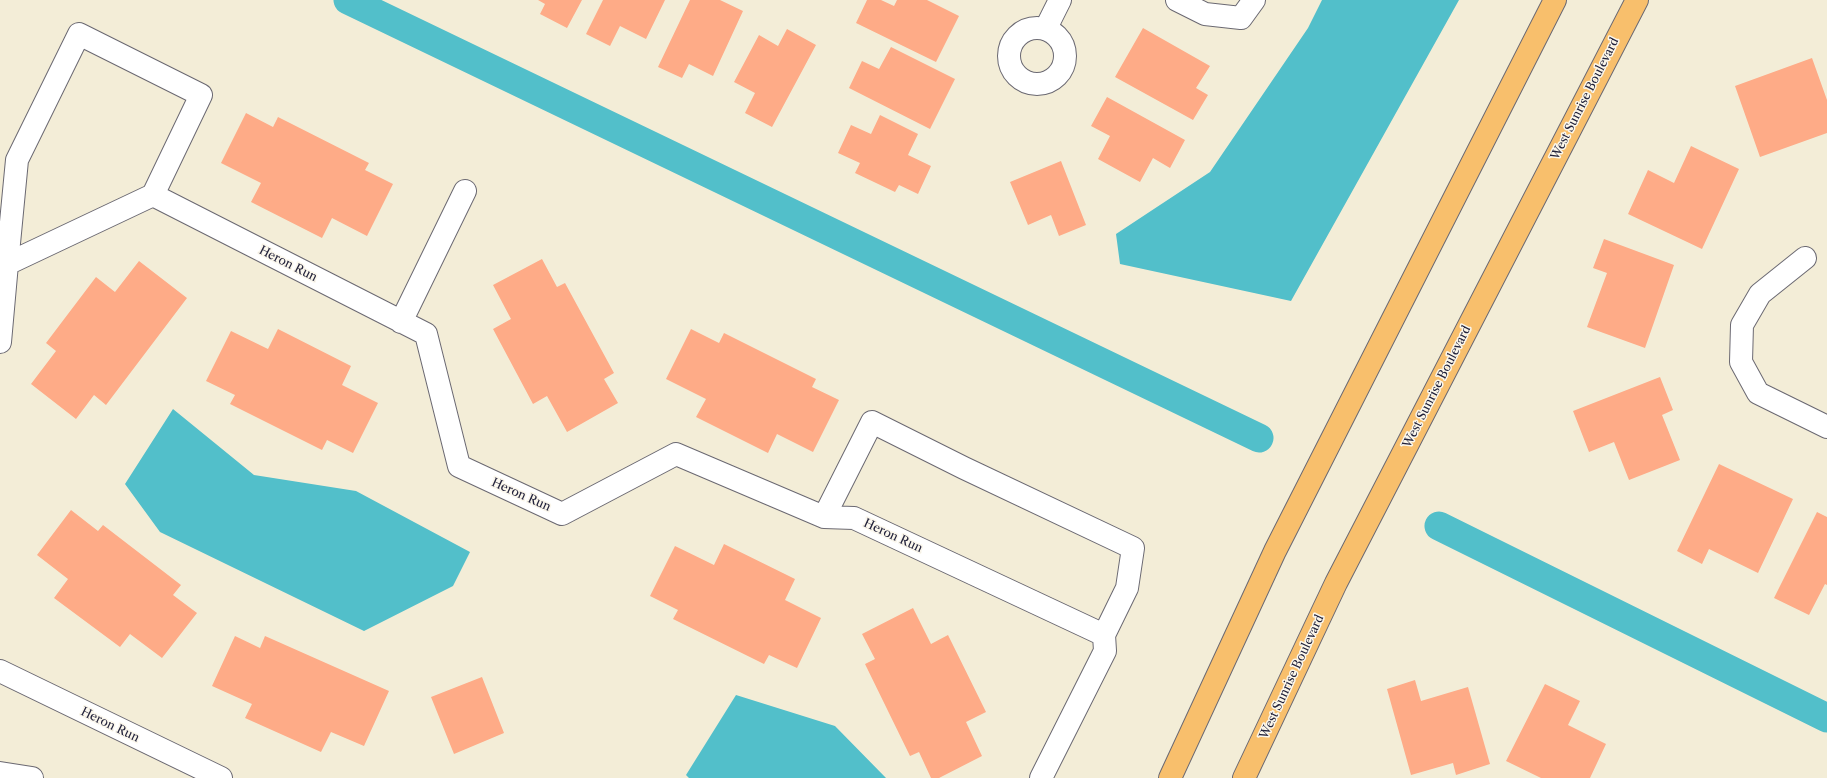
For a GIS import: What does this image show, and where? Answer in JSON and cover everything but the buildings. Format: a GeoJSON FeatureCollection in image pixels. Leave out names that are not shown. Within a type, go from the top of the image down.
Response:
{"type":"FeatureCollection","features":[{"type":"Feature","properties":{"kind":"highway"},"geometry":{"type":"LineString","coordinates":[[1170,778],[1275,551],[1555,0]]}},
{"type":"Feature","properties":{"kind":"highway","name":"West Sunrise Boulevard"},"geometry":{"type":"LineString","coordinates":[[1244,778],[1336,583],[1636,0]]}},
{"type":"Feature","properties":{"kind":"street"},"geometry":{"type":"LineString","coordinates":[[1046,28],[1060,0]]}},
{"type":"Feature","properties":{"kind":"street"},"geometry":{"type":"LineString","coordinates":[[1177,0],[1204,14],[1241,18],[1254,0]]}},
{"type":"Feature","properties":{"kind":"street"},"geometry":{"type":"LineString","coordinates":[[0,342],[7,264],[17,160],[79,34],[201,95],[152,196],[7,264]]}},
{"type":"Feature","properties":{"kind":"street"},"geometry":{"type":"LineString","coordinates":[[401,322],[465,191]]}},
{"type":"Feature","properties":{"kind":"street","name":"Heron Run"},"geometry":{"type":"LineString","coordinates":[[152,196],[426,334],[459,466],[562,514],[676,454],[824,518],[854,518],[1104,635]]}},
{"type":"Feature","properties":{"kind":"street"},"geometry":{"type":"LineString","coordinates":[[1805,258],[1760,294],[1742,325],[1741,362],[1758,393],[1827,427]]}},
{"type":"Feature","properties":{"kind":"street"},"geometry":{"type":"LineString","coordinates":[[824,518],[872,422],[964,468],[1133,548],[1127,588],[1104,635],[1105,651],[1041,778]]}},
{"type":"Feature","properties":{"kind":"street","name":"Heron Run"},"geometry":{"type":"LineString","coordinates":[[0,671],[220,778]]}},
{"type":"Feature","properties":{"kind":"street"},"geometry":{"type":"LineString","coordinates":[[0,773],[32,778]]}},
{"type":"Feature","properties":{"kind":"water"},"geometry":{"type":"Polygon","coordinates":[[[1322,0],[1459,0],[1291,301],[1120,264],[1116,234],[1210,172],[1308,28],[1322,0]]]}},
{"type":"Feature","properties":{"kind":"water"},"geometry":{"type":"Polygon","coordinates":[[[173,409],[254,475],[356,491],[470,552],[453,586],[364,631],[160,532],[125,484],[173,409]]]}},
{"type":"Feature","properties":{"kind":"water"},"geometry":{"type":"Polygon","coordinates":[[[736,695],[835,726],[886,778],[689,778],[686,775],[736,695]]]}},
{"type":"Feature","properties":{"kind":"waterway"},"geometry":{"type":"LineString","coordinates":[[348,0],[1259,438]]}},
{"type":"Feature","properties":{"kind":"waterway"},"geometry":{"type":"LineString","coordinates":[[1439,526],[1827,718]]}}]}
